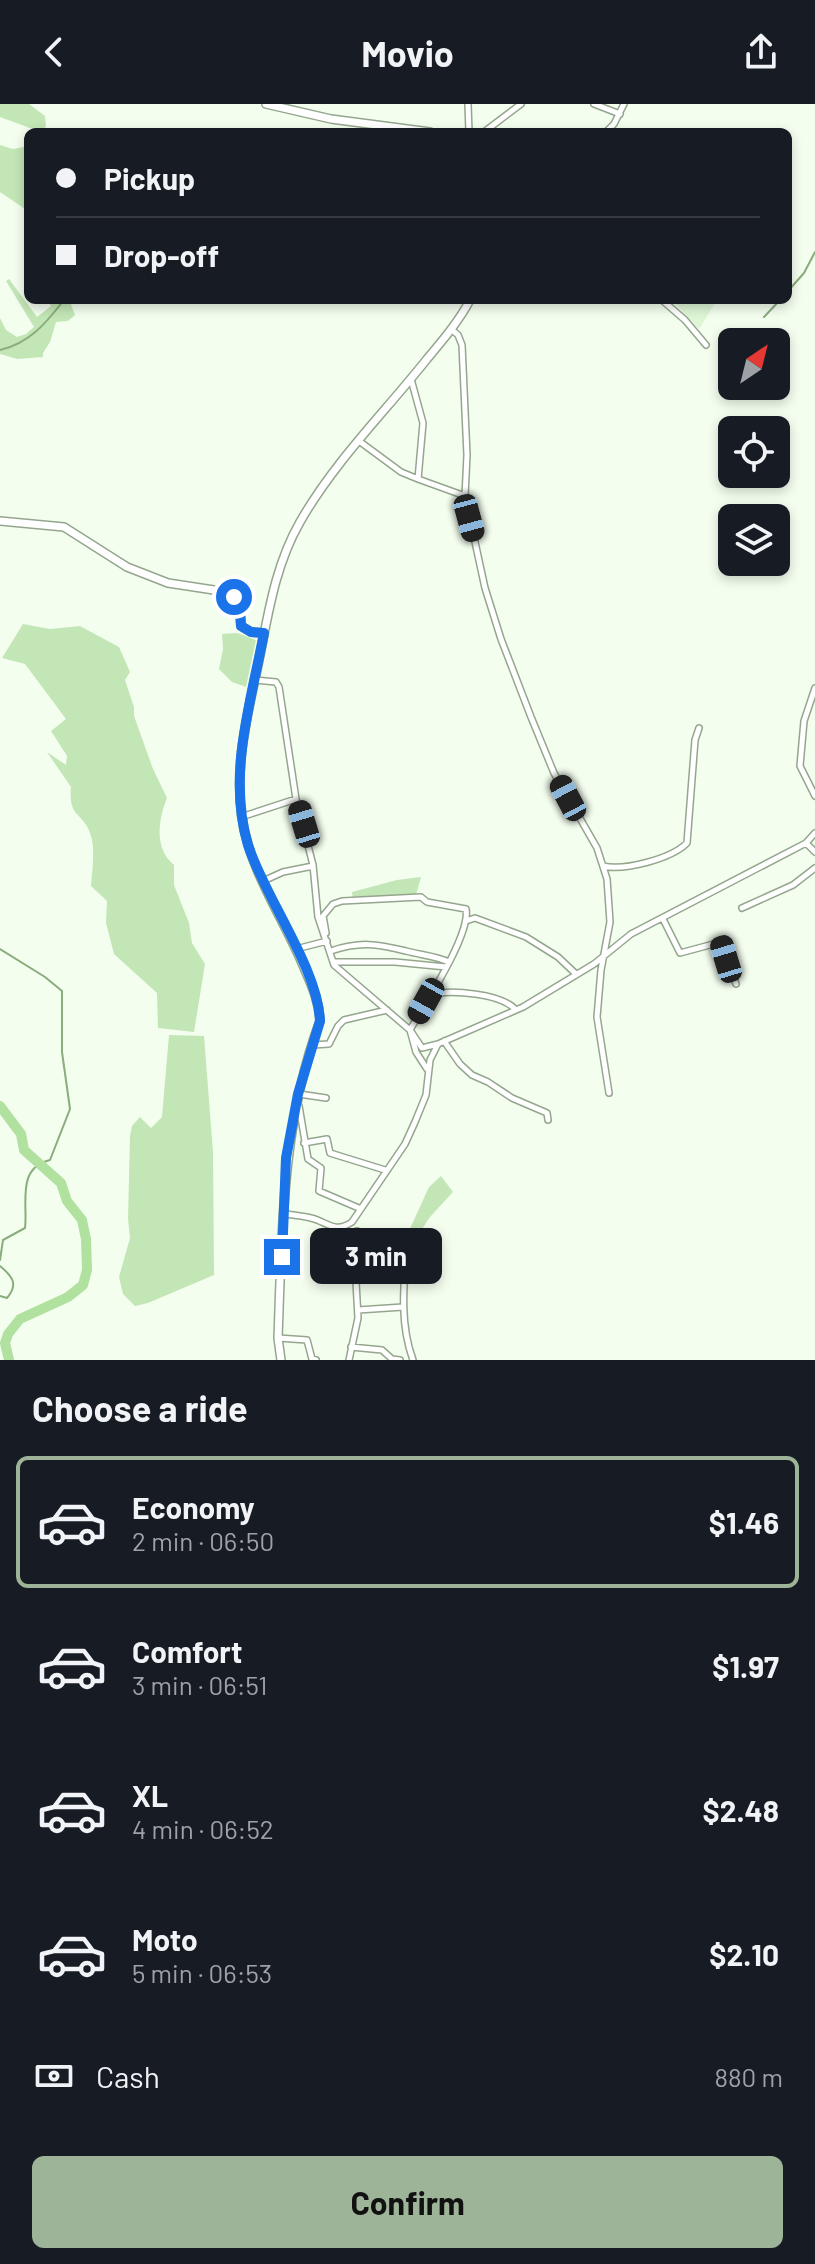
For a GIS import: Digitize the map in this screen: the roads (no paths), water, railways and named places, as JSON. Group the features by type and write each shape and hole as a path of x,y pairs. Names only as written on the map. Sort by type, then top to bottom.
{"main road":[{"path":"266,104 331,119 400,128"},
{"path":"281,1360 278,1338 286,1158 298,1094 320,1021 319,1008 296,949 248,845 241,817 240,766 248,706 273,588 292,537 319,494 451,329 467,304"},
{"path":"0,521 64,527 114,560 137,571 168,583 227,592 239,605 241,626 251,632 264,633"}],"street":[{"path":"468,104 469,128"},
{"path":"489,128 521,104"},
{"path":"594,104 620,114"},
{"path":"609,128 624,104"},
{"path":"667,304 706,345"},
{"path":"451,329 462,345 467,455 465,496 485,588 515,677 554,773 590,833 603,866 610,900 610,922 597,1017 609,1093"},
{"path":"411,379 423,423 418,479"},
{"path":"359,441 390,465 465,496"},
{"path":"255,680 276,682 279,687 296,799 313,866 318,917 334,962 340,971 410,1030 422,1048 516,1010 603,958 621,940 806,843 815,833"},
{"path":"815,688 804,721 800,766 815,796"},
{"path":"603,866 613,868 658,859 679,851 687,843 695,740 699,728"},
{"path":"241,817 296,799"},
{"path":"806,843 815,852"},
{"path":"263,881 283,872 313,866"},
{"path":"742,908 793,885 815,868"},
{"path":"326,940 323,916 333,904 342,901 421,897 436,904 466,909 466,922 448,964 410,1030 416,1052 427,1070"},
{"path":"466,922 475,918 526,937 558,957 576,974"},
{"path":"663,919 680,953 721,942 736,984"},
{"path":"296,949 326,940"},
{"path":"331,951 345,946 378,943 448,964"},
{"path":"334,962 448,964"},
{"path":"430,995 485,996 509,1002 516,1010"},
{"path":"311,1045 329,1044 344,1020 388,1010"},
{"path":"285,1214 309,1217 331,1229 345,1227 352,1222 405,1144 426,1095 427,1070 441,1042"},
{"path":"441,1042 466,1071 512,1098 547,1113 548,1120"},
{"path":"326,1098 298,1094 308,1159 321,1168 319,1191 361,1209"},
{"path":"304,1143 327,1139 330,1153 386,1170"},
{"path":"349,1360 358,1310 354,1246 357,1231 380,1240 407,1243 403,1307 413,1360"},
{"path":"358,1310 403,1307"},
{"path":"278,1338 307,1340 312,1359 316,1360"},
{"path":"351,1347 382,1350 392,1359 400,1360"}],"waterway":[{"path":"792,286 804,273 815,252"},
{"path":"0,350 29,337 61,304"},
{"path":"764,317 776,304"},
{"path":"0,949 62,991 62,1052 70,1109 50,1160 39,1164 28,1179 25,1228 3,1240 0,1260"},
{"path":"0,1106 21,1134 24,1150 61,1183 67,1201 82,1220 86,1239 87,1270 83,1285 68,1297 20,1319 5,1343 9,1360"},
{"path":"0,1266 11,1277 13,1284 7,1298 0,1296"}]}
